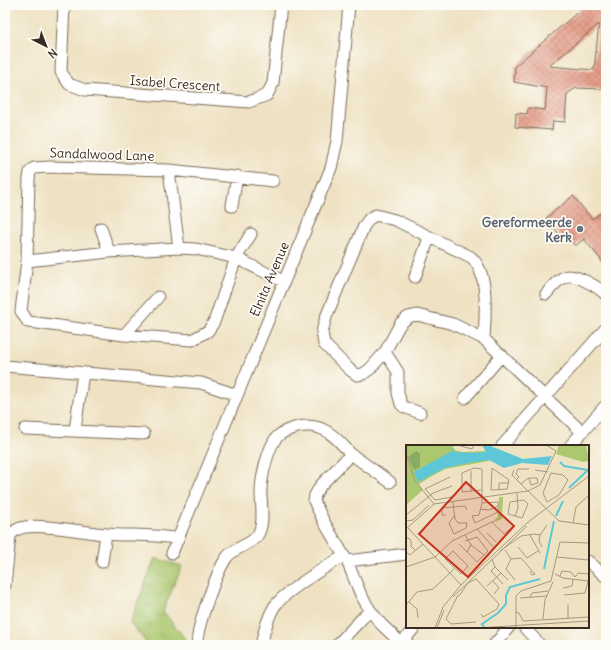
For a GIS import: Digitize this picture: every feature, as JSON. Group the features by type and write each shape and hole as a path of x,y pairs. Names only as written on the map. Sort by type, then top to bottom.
{"street":[{"name":"Isabel Crescent","path":"64,5 61,72 70,84 85,90 249,102 262,98 271,90 274,83 281,5"},
{"name":"Elnita Avenue","path":"172,553 334,156 337,141 349,5"},
{"name":"Sandalwood Lane","path":"251,234 236,258 214,322 202,335 192,340 124,335 28,322 21,311 27,261 28,186 30,172 34,168 49,167 169,170 273,181"},
{"name":"Sandalwood Lane","path":"169,170 179,248"},
{"path":"232,206 237,176"},
{"path":"484,339 486,309 481,271 471,257 389,218 376,215 368,219 326,317 322,332 324,344 349,370 357,374 363,374 370,369 385,352 400,324 408,316 417,315 453,324 484,339 582,432"},
{"path":"101,228 109,252"},
{"path":"415,277 429,238"},
{"path":"27,261 109,252 179,248 211,251 236,258 283,281"},
{"path":"546,294 563,277 571,276 593,284 606,295"},
{"path":"124,335 158,297"},
{"path":"503,445 606,328"},
{"path":"385,352 398,372 398,393 401,404 404,407 420,413"},
{"path":"464,398 502,355"},
{"path":"5,366 201,383 237,395"},
{"path":"75,430 84,373"},
{"path":"571,445 606,405"},
{"path":"198,645 198,632 208,599 224,563 233,552 253,540 260,528 263,471 276,438 289,429 303,426 319,427 329,431 351,454 390,482"},
{"path":"25,428 144,434"},
{"path":"351,454 321,486 315,495 314,501 324,522 346,558 361,595 381,624 401,644 414,628"},
{"path":"5,585 10,536 16,530 33,526 106,534 157,535 178,539"},
{"path":"102,562 106,534"},
{"path":"261,645 264,630 275,606 319,570 346,558 406,554"},
{"path":"589,562 606,577"},
{"path":"337,645 370,610"},
{"path":"494,645 508,628"},
{"path":"525,628 540,645"}],"green space":[{"path":"155,558 182,566 163,611 190,645 148,645 130,622"}],"building":[{"path":"586,5 606,5 606,79 603,79 603,89 576,88 567,94 565,122 553,121 552,130 515,127 516,113 527,114 528,108 545,110 547,88 514,82 515,66","holes":["599,24 594,70 549,66"]},
{"name":"Gereformeerde Kerk","path":"573,196 592,219 600,213 606,221 606,266 584,239 575,246 567,236 563,239 546,218"}],"place":[{"name":"Gereformeerde Kerk","path":"580,229"}]}
